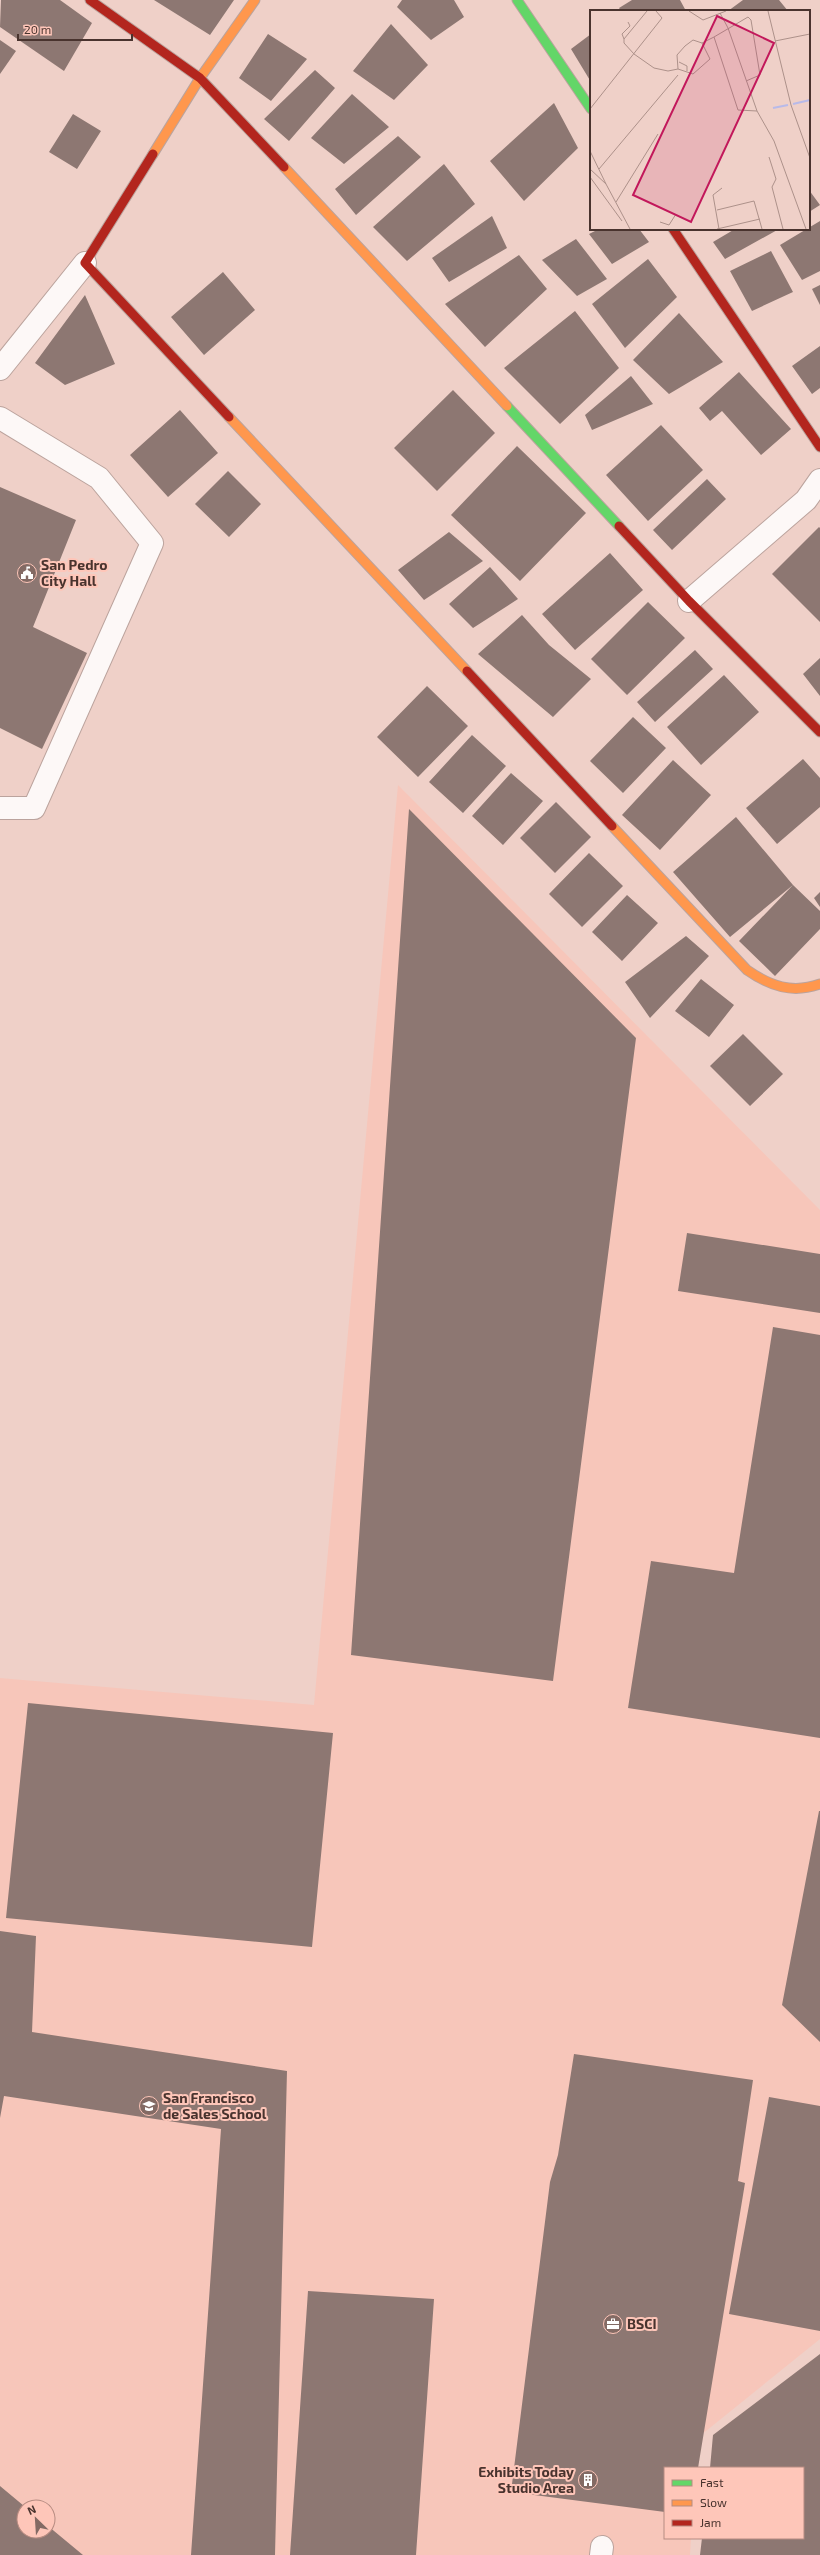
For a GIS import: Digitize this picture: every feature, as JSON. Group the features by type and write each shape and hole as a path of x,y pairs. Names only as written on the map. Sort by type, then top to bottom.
{"street":[{"path":"90,0 200,78 689,601 820,732"},
{"path":"0,369 85,263 200,78 255,0"},
{"path":"517,0 590,108"},
{"path":"674,230 816,438 820,447"},
{"path":"85,263 747,970 764,983 780,988 797,990 820,984"},
{"path":"0,418 99,478 152,543 34,808 0,808"},
{"path":"689,601 806,500 820,480"}],"shaded area":[{"path":"398,785 820,1210 820,2339 701,2435 698,2467 664,2467 664,2539 691,2539 690,2555 0,2555 0,1678 314,1705"}],"building":[{"path":"1,0 60,0 92,23 64,71 0,27"},
{"path":"154,0 234,0 210,35"},
{"path":"402,0 454,0 464,17 431,40 397,7"},
{"path":"632,0 680,0 685,10 620,10 619,8"},
{"path":"743,0 779,0 787,10 729,10"},
{"path":"391,24 428,65 394,100 353,71"},
{"path":"268,34 307,59 271,101 239,78"},
{"path":"590,35 590,80 571,49"},
{"path":"0,40 16,51 0,74"},
{"path":"315,70 335,88 289,141 264,119"},
{"path":"352,94 389,127 344,164 311,138"},
{"path":"554,103 578,148 524,201 490,161"},
{"path":"73,114 101,131 77,169 49,152"},
{"path":"398,136 421,157 356,215 335,189"},
{"path":"444,164 475,204 407,261 373,227"},
{"path":"810,191 820,205 810,211"},
{"path":"492,216 507,248 449,282 432,258"},
{"path":"820,221 820,271 802,280 780,245 805,230 810,230 810,227"},
{"path":"597,230 640,230 649,242 612,264 589,234"},
{"path":"733,230 777,230 725,259 713,242"},
{"path":"576,239 607,279 577,296 542,260"},
{"path":"771,251 793,292 752,311 730,271"},
{"path":"519,255 547,289 485,347 445,304"},
{"path":"648,259 677,297 625,348 592,304"},
{"path":"223,272 255,310 204,355 171,317"},
{"path":"820,285 820,305 812,289"},
{"path":"85,295 115,364 65,385 35,363"},
{"path":"575,311 619,368 560,424 504,368"},
{"path":"679,313 723,362 669,394 633,360"},
{"path":"820,346 820,388 812,394 792,366"},
{"path":"739,372 791,429 761,455 722,411 710,421 699,408"},
{"path":"631,376 653,404 592,430 585,415"},
{"path":"453,390 495,433 437,491 394,448"},
{"path":"180,410 218,453 168,497 130,455"},
{"path":"661,425 703,470 648,521 606,475"},
{"path":"517,446 586,513 520,581 451,515"},
{"path":"228,471 261,504 229,537 195,504"},
{"path":"707,479 726,499 672,550 653,530"},
{"name":"San Pedro City Hall","path":"0,487 76,520 33,627 87,653 42,749 0,728"},
{"path":"819,527 820,528 820,622 772,574"},
{"path":"449,532 483,561 424,600 398,570"},
{"path":"610,553 643,590 575,650 542,614"},
{"path":"490,567 518,599 473,628 449,604"},
{"path":"648,602 685,638 627,695 591,659"},
{"path":"522,615 549,645 591,679 553,717 478,654"},
{"path":"695,650 713,669 655,722 637,702"},
{"path":"820,658 820,696 803,674"},
{"path":"724,675 759,712 701,765 667,727"},
{"path":"427,686 468,726 418,777 377,737"},
{"path":"633,717 666,748 623,793 590,761"},
{"path":"472,735 506,766 463,813 429,782"},
{"path":"803,759 820,778 820,807 777,844 746,808"},
{"path":"673,760 711,795 660,850 622,815"},
{"path":"511,773 543,801 503,845 472,816"},
{"path":"556,802 591,837 555,873 520,838"},
{"path":"409,809 636,1038 553,1681 351,1655"},
{"path":"736,817 793,885 730,937 673,872"},
{"path":"589,853 623,886 582,927 549,894"},
{"path":"793,885 820,911 820,929 775,976 739,941"},
{"path":"820,892 820,907 814,898"},
{"path":"627,895 658,923 622,961 592,932"},
{"path":"686,936 709,956 650,1018 625,982"},
{"path":"701,979 734,1005 709,1037 675,1011"},
{"path":"743,1034 783,1074 750,1106 710,1066"},
{"path":"687,1233 820,1254 820,1313 678,1291"},
{"path":"773,1327 820,1335 820,1738 628,1708 651,1561 734,1573"},
{"path":"28,1703 333,1733 312,1947 6,1918"},
{"path":"820,1811 820,2042 782,2005"},
{"path":"0,1931 36,1936 32,2032 287,2071 275,2555 191,2555 221,2129 4,2096 0,2118"},
{"path":"574,2054 753,2080 738,2181 745,2183 698,2467 664,2467 664,2512 511,2492 550,2182 558,2155"},
{"path":"769,2097 820,2106 820,2331 729,2314"},
{"path":"308,2291 434,2299 416,2555 290,2555"},
{"path":"820,2354 820,2555 700,2555 702,2539 804,2539 804,2467 710,2467 713,2435"},
{"path":"0,2486 16,2499 16,2539 56,2539 56,2533 83,2555 0,2555"}],"traffic: fast":[{"path":"517,0 590,108"},
{"path":"507,406 619,526"}],"traffic: slow":[{"path":"153,154 200,78 255,0"},
{"path":"284,167 507,406"},
{"path":"229,417 467,671"},
{"path":"612,826 747,970 764,980 782,987 800,988 820,984"}],"traffic: jam":[{"path":"90,0 200,78 284,167"},
{"path":"153,154 85,263 229,417"},
{"path":"674,230 820,447"},
{"path":"619,526 689,601 820,732"},
{"path":"467,671 612,826"}],"place":[{"name":"San Pedro City Hall","path":"27,573"},
{"name":"San Francisco de Sales School","path":"149,2106"},
{"name":"BSCI","path":"613,2324"},
{"name":"Exhibits Today Studio Area","path":"588,2480"}]}
